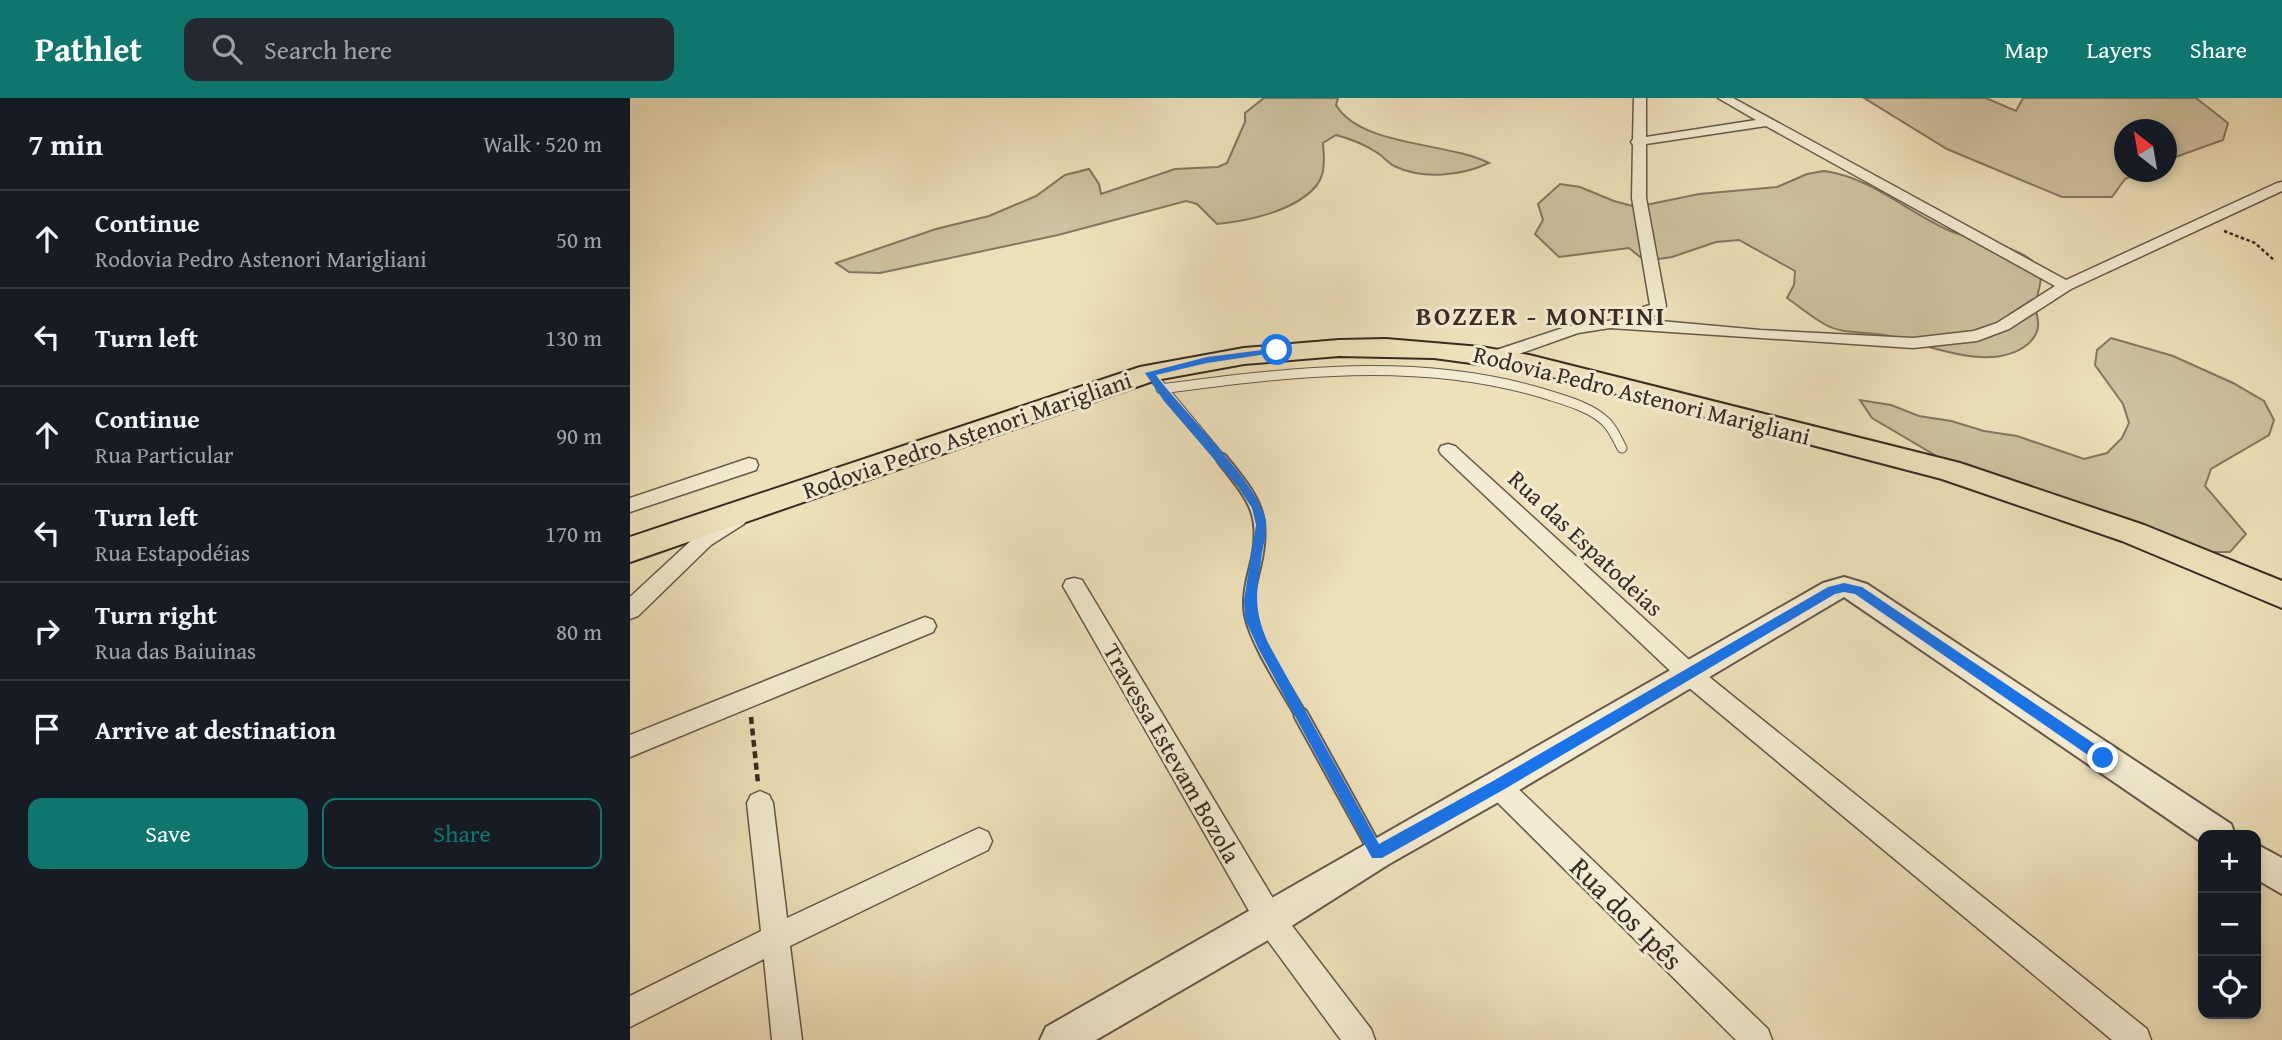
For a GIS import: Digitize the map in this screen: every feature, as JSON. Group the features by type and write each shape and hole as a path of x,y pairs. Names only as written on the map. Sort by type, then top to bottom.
{"main road":[{"name":"Rodovia Pedro Astenori Marigliani","path":"630,550 1156,381 1207,360 1277,350 1400,346 1496,356 1949,470 2133,533 2282,594"}],"street":[{"path":"1496,356 1575,329 1650,312 1658,306 1639,198 1637,142 1640,98"},
{"path":"1724,98 2066,286"},
{"path":"1637,142 1770,122"},
{"path":"1610,323 1913,343 1977,336 2003,326 2066,286 2282,186"},
{"name":"Rua das Espatodeias","path":"1448,450 1690,674 2136,1040"},
{"path":"630,505 748,465"},
{"path":"630,610 662,577 725,524 774,502"},
{"path":"658,541 662,577"},
{"name":"Travessa Estevam Bozola","path":"1074,586 1270,920 1360,1040"},
{"path":"1059,1040 1270,920 1377,853 1498,786 1832,590 1844,587 1858,590 2212,830"},
{"path":"630,747 925,626"},
{"name":"Rua dos Ipês","path":"1498,786 1757,1040"},
{"path":"760,803 787,1040"},
{"path":"630,1012 776,938 979,841"},
{"path":"2261,863 2282,877"}],"lane":[{"path":"1156,381 1236,379 1322,372 1418,371 1454,374 1538,391 1589,410 1610,427 1622,448"},
{"path":"1156,381 1242,485 1257,508 1261,525 1250,600 1251,619 1262,644 1377,853"}],"path":[{"path":"2202,223 2255,243 2276,261"},
{"path":"749,698 760,803"}],"shaded area":[{"path":"1264,98 1338,98 1336,105 1348,119 1365,129 1406,142 1472,156 1489,163 1442,175 1417,173 1394,166 1367,147 1336,135 1323,143 1323,170 1317,185 1297,202 1257,217 1217,224 1197,204 1186,201 1058,235 880,273 849,272 836,263 936,229 989,216 1036,196 1065,175 1089,169 1099,184 1101,194 1175,169 1218,167 1227,163 1245,122 1245,113"},
{"path":"1864,98 1986,98 2016,111 2023,98 2196,98 2228,123 2223,140 2177,156 2177,119 2114,119 2114,182 2123,182 2112,197 2062,197 1947,149"},
{"path":"1824,171 1841,174 1872,187 1948,230 2007,248 2028,258 2036,265 2041,276 2036,305 2038,329 2032,340 2013,353 1977,357 1938,350 1884,335 1832,328 1787,298 1794,285 1795,271 1739,240 1716,242 1672,257 1645,261 1629,248 1559,257 1535,234 1543,220 1538,204 1560,184 1580,187 1636,207 1699,194 1777,187 1807,174"},
{"path":"2111,338 2173,356 2233,383 2264,401 2274,420 2269,435 2211,469 2205,486 2246,534 2230,552 2194,552 1962,471 1872,418 1860,400 1891,405 1919,416 1951,421 1984,431 2017,436 2084,459 2107,453 2122,438 2129,423 2123,404 2095,365 2097,350"}],"district":[{"name":"BOZZER - MONTINI","path":"1541,315"}],"route":[{"path":"1277,350 1207,360 1150,373 1242,485 1257,508 1261,525 1250,600 1251,619 1262,644 1377,853 1498,786 1832,590 1844,587 1858,590 2103,758"}]}
